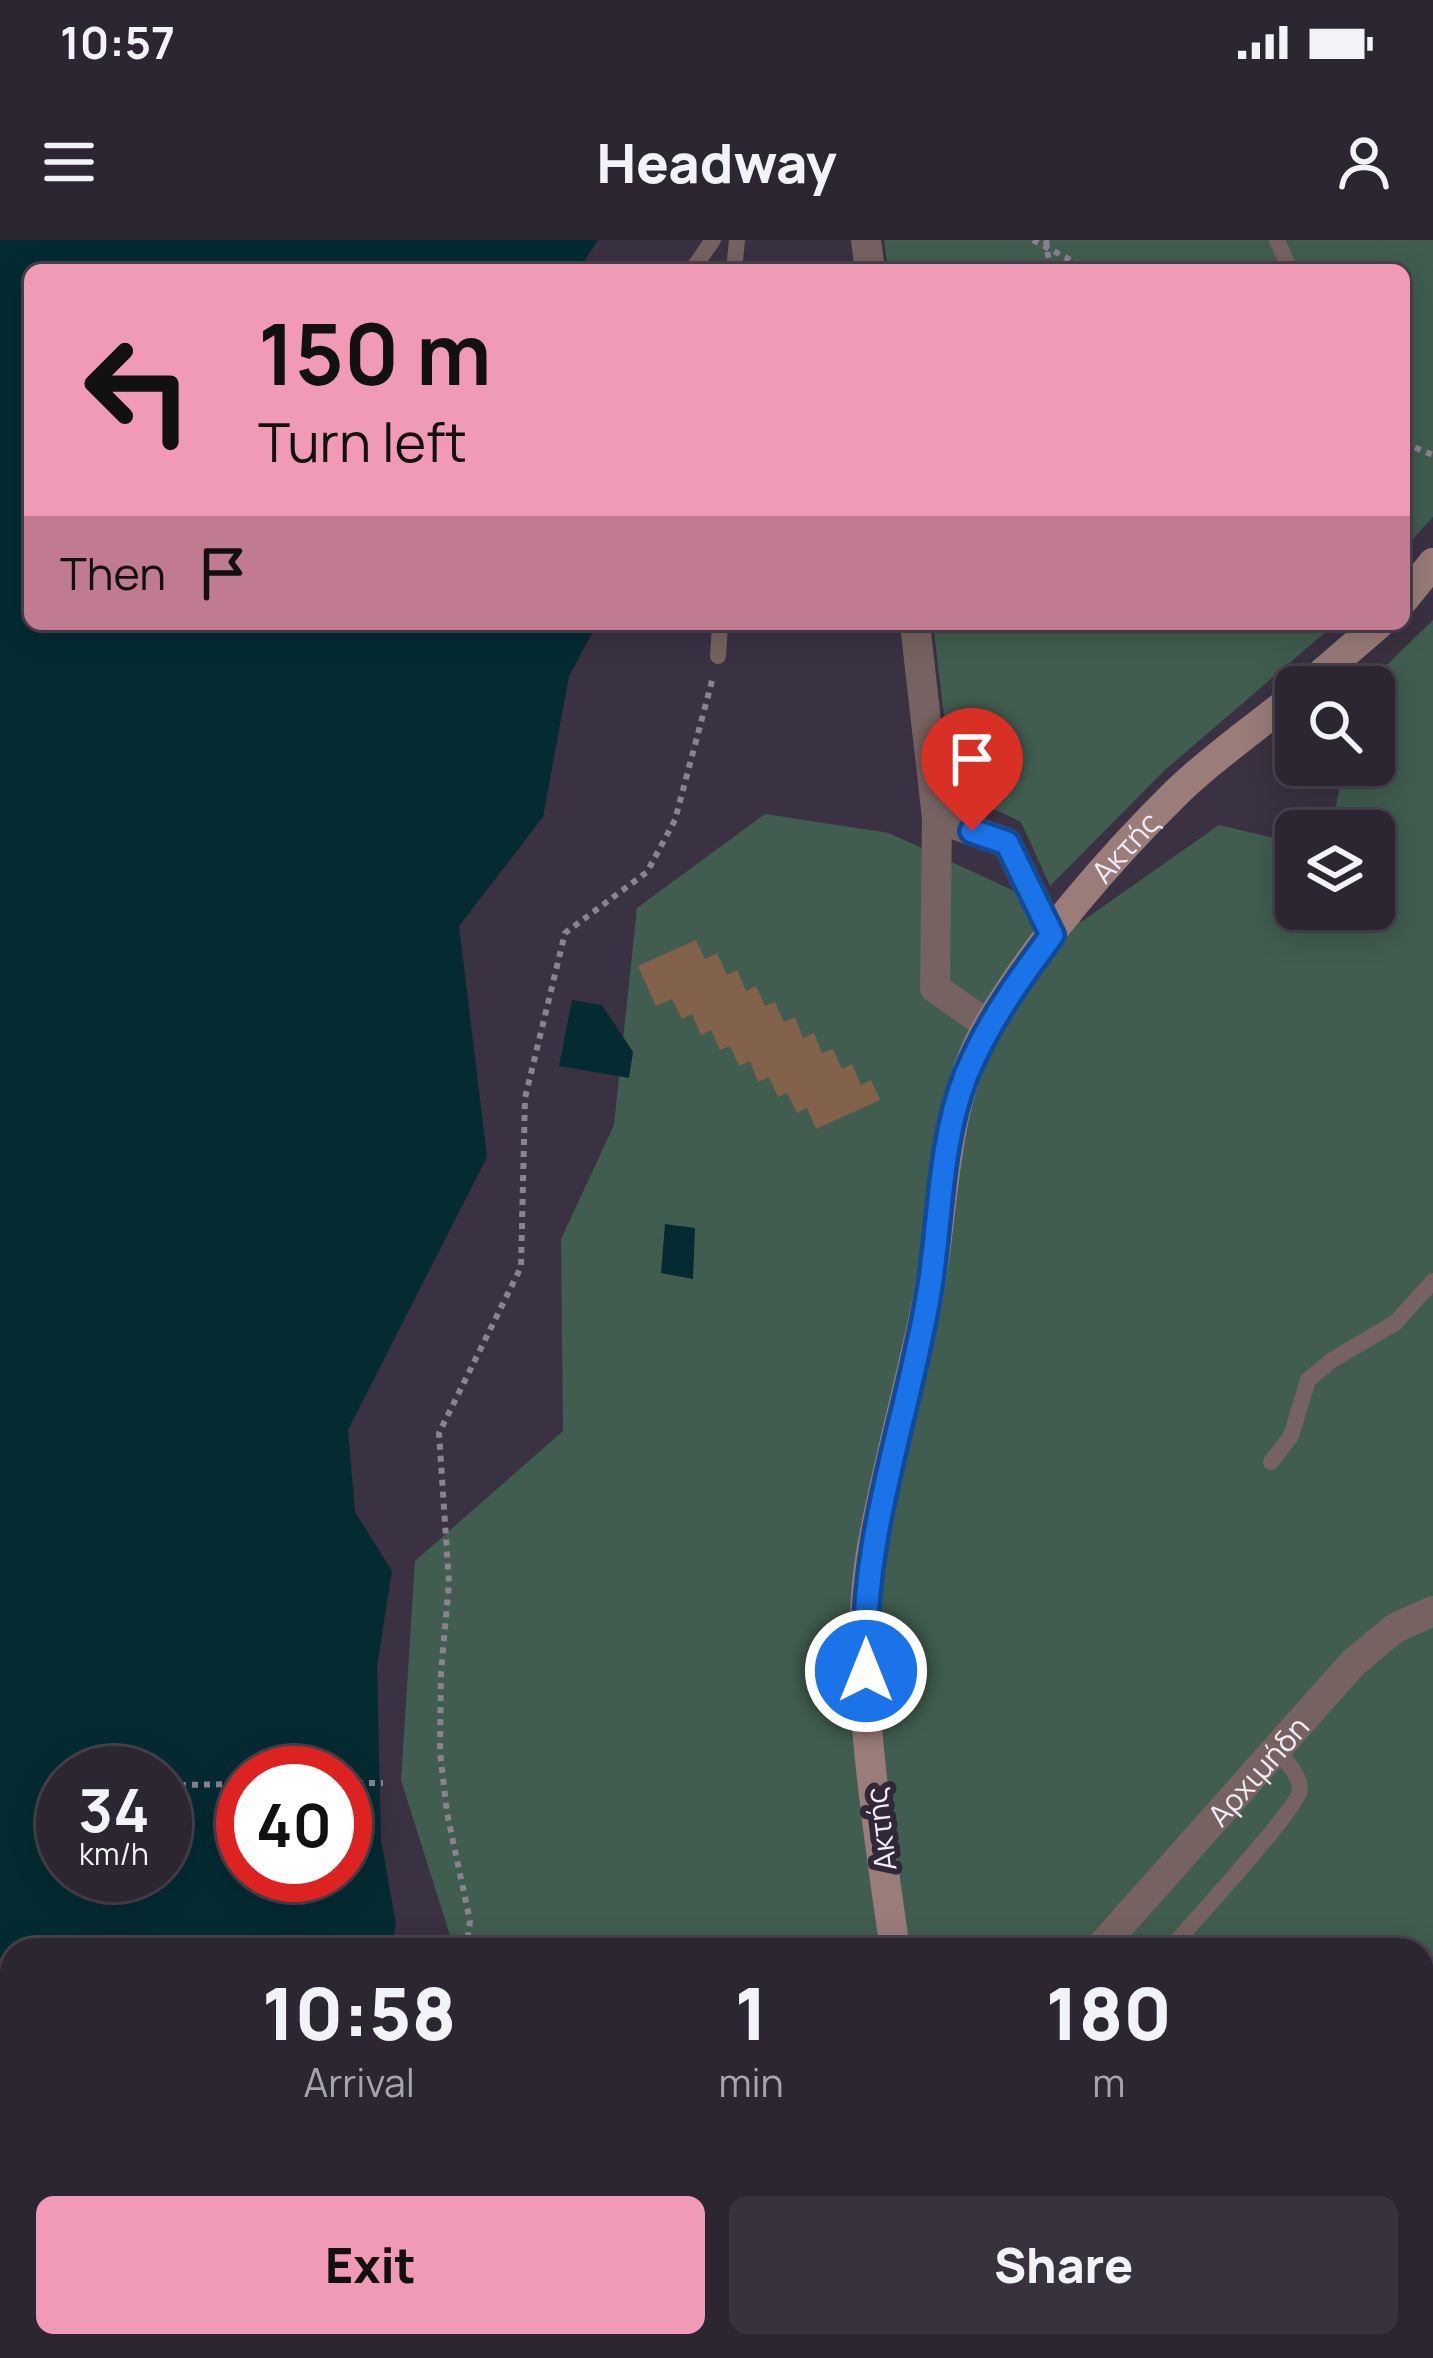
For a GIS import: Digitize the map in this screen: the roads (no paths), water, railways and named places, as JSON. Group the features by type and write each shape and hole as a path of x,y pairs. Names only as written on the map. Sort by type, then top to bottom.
{"street":[{"path":"1410,592 1433,563"},
{"path":"916,630 937,818 935,988 988,1025"},
{"path":"1330,666 1372,630"},
{"name":"Ακτής","path":"894,1938 871,1746 864,1634 871,1556 929,1294 949,1139 964,1080 988,1025 1052,935 1179,790 1275,712"},
{"path":"937,818 1007,843 1052,935"},
{"name":"Αρχιμήδη","path":"1109,1938 1352,1663 1395,1628 1433,1611"}],"lane":[{"path":"718,656 720,630"},
{"path":"1271,1462 1291,1436 1308,1380 1395,1323 1433,1281"},
{"path":"1179,1938 1246,1858 1281,1825 1299,1796 1300,1786 1275,1748"}]}
